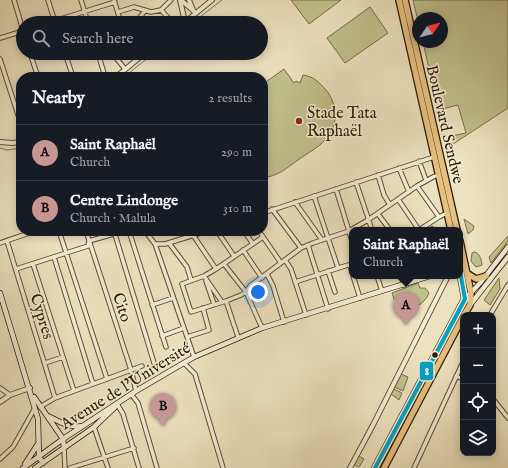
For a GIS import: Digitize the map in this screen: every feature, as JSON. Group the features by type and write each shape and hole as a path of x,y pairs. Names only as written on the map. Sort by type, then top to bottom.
{"highway":[{"name":"Boulevard Sendwe","path":"399,0 449,227"},
{"name":"Boulevard Sendwe","path":"405,0 456,227"},
{"path":"463,265 468,274 471,293 470,305 466,312"},
{"path":"468,274 476,279 486,276"},
{"path":"375,468 465,299 462,279"},
{"path":"384,468 460,324"}],"main road":[{"path":"465,299 486,276 508,247"},
{"path":"470,305 508,257"},
{"name":"Avenue de l’Université","path":"22,468 133,392 184,363 193,355 262,328 328,309 419,279"},
{"path":"0,293 30,390 38,407 39,457 43,463"},
{"path":"35,468 94,427 106,417 117,404"},
{"path":"38,407 46,414 63,439 64,448"},
{"path":"46,414 71,426 84,425"},
{"path":"22,468 38,444"}],"street":[{"path":"14,0 19,16"},
{"path":"48,0 53,16"},
{"path":"81,0 85,16"},
{"path":"118,12 134,7 153,12 161,10 171,0"},
{"path":"180,0 195,11"},
{"path":"180,0 183,16"},
{"path":"189,0 195,11"},
{"path":"204,0 210,1"},
{"path":"72,16 114,1 119,16"},
{"path":"190,16 210,1"},
{"path":"161,10 166,16"},
{"path":"140,16 145,11"},
{"path":"0,38 16,33"},
{"path":"0,59 16,109"},
{"path":"32,60 36,72"},
{"path":"67,60 71,72"},
{"path":"100,60 104,72"},
{"path":"118,60 125,69"},
{"path":"122,72 136,60"},
{"path":"0,142 16,143"},
{"path":"268,210 434,157"},
{"path":"419,161 426,180"},
{"path":"399,168 409,192"},
{"path":"378,175 384,196 390,205"},
{"path":"357,227 426,180 438,175"},
{"path":"356,182 371,227"},
{"path":"417,186 439,216"},
{"path":"281,263 263,237 204,276 183,283 182,285 190,309 192,312 246,292 250,286 262,278 301,248 349,232 336,189"},
{"path":"314,196 338,268"},
{"path":"398,199 417,227"},
{"path":"295,202 322,240"},
{"path":"272,209 301,248"},
{"path":"423,227 439,216 447,213"},
{"path":"378,214 388,227"},
{"path":"0,243 21,236"},
{"path":"61,236 107,379"},
{"name":"Cito","path":"88,236 131,370 133,392 138,403 157,468"},
{"path":"16,269 88,246 90,241 104,236"},
{"path":"116,236 154,362"},
{"path":"131,236 166,347"},
{"path":"149,236 155,244 193,355"},
{"path":"155,244 169,243 193,236 216,269"},
{"path":"220,236 234,256"},
{"path":"247,236 253,244"},
{"name":"Cypres","path":"7,241 55,398"},
{"path":"169,243 186,268 191,280"},
{"path":"308,245 328,309"},
{"path":"243,250 262,278"},
{"path":"54,257 93,384"},
{"path":"285,260 291,269 306,315"},
{"path":"33,264 74,390"},
{"path":"224,264 246,292 262,328"},
{"path":"295,282 349,265"},
{"path":"328,271 335,292"},
{"path":"267,274 284,322"},
{"path":"204,276 224,301 238,338"},
{"path":"204,276 214,304"},
{"path":"354,279 360,298"},
{"path":"378,279 382,292"},
{"path":"402,279 404,285"},
{"path":"350,468 446,279"},
{"path":"492,312 508,285"},
{"path":"503,292 508,295"},
{"path":"152,305 173,298"},
{"path":"187,337 209,330 203,308"},
{"path":"162,336 184,328"},
{"path":"45,363 63,357"},
{"path":"184,363 195,374 223,468"},
{"path":"0,459 13,447 38,407 74,390 142,366"},
{"path":"414,468 460,368"},
{"path":"456,376 460,378"},
{"path":"0,388 10,395"},
{"path":"0,402 10,395 30,390"},
{"path":"496,403 508,418"},
{"path":"117,404 134,448 139,468"},
{"path":"94,427 108,468"},
{"path":"64,448 65,468"},
{"path":"70,468 134,448"}],"green space":[{"path":"291,0 341,0 309,24"},
{"path":"413,0 508,0 508,108 450,146 447,137 466,133 458,105 438,110 424,48 448,48 448,12 416,12"},
{"path":"370,7 388,33 345,63 327,38"},
{"name":"Stade Tata Raphaël","path":"284,69 294,83 296,81 300,83 303,75 313,78 326,90 333,102 335,108 335,122 330,134 319,146 282,172 268,177 268,80"},
{"path":"464,219 474,226 473,230 468,234"},
{"path":"508,236 508,241 491,263 489,257"},
{"path":"474,252 479,255 482,265 476,267 471,261 472,253"},
{"path":"499,278 500,289 490,305 484,300"},
{"path":"418,283 420,288 425,288 429,293 427,297 417,306 399,314 392,293"},
{"path":"401,374 408,377 403,391 395,387"},
{"path":"394,389 402,393 399,400 391,394"},
{"path":"359,456 364,459 358,467 354,464"}],"waterway":[{"path":"201,16 222,0"},
{"path":"130,72 145,60"},
{"path":"0,148 7,150 16,149"}],"transit line":[{"name":"8","path":"375,468 465,299 461,279"}],"place":[{"name":"Stade Tata Raphaël","path":"299,121"},
{"name":"Saint Raphaël","path":"406,325"},
{"name":"Centre Lindonge","path":"163,426"}]}
